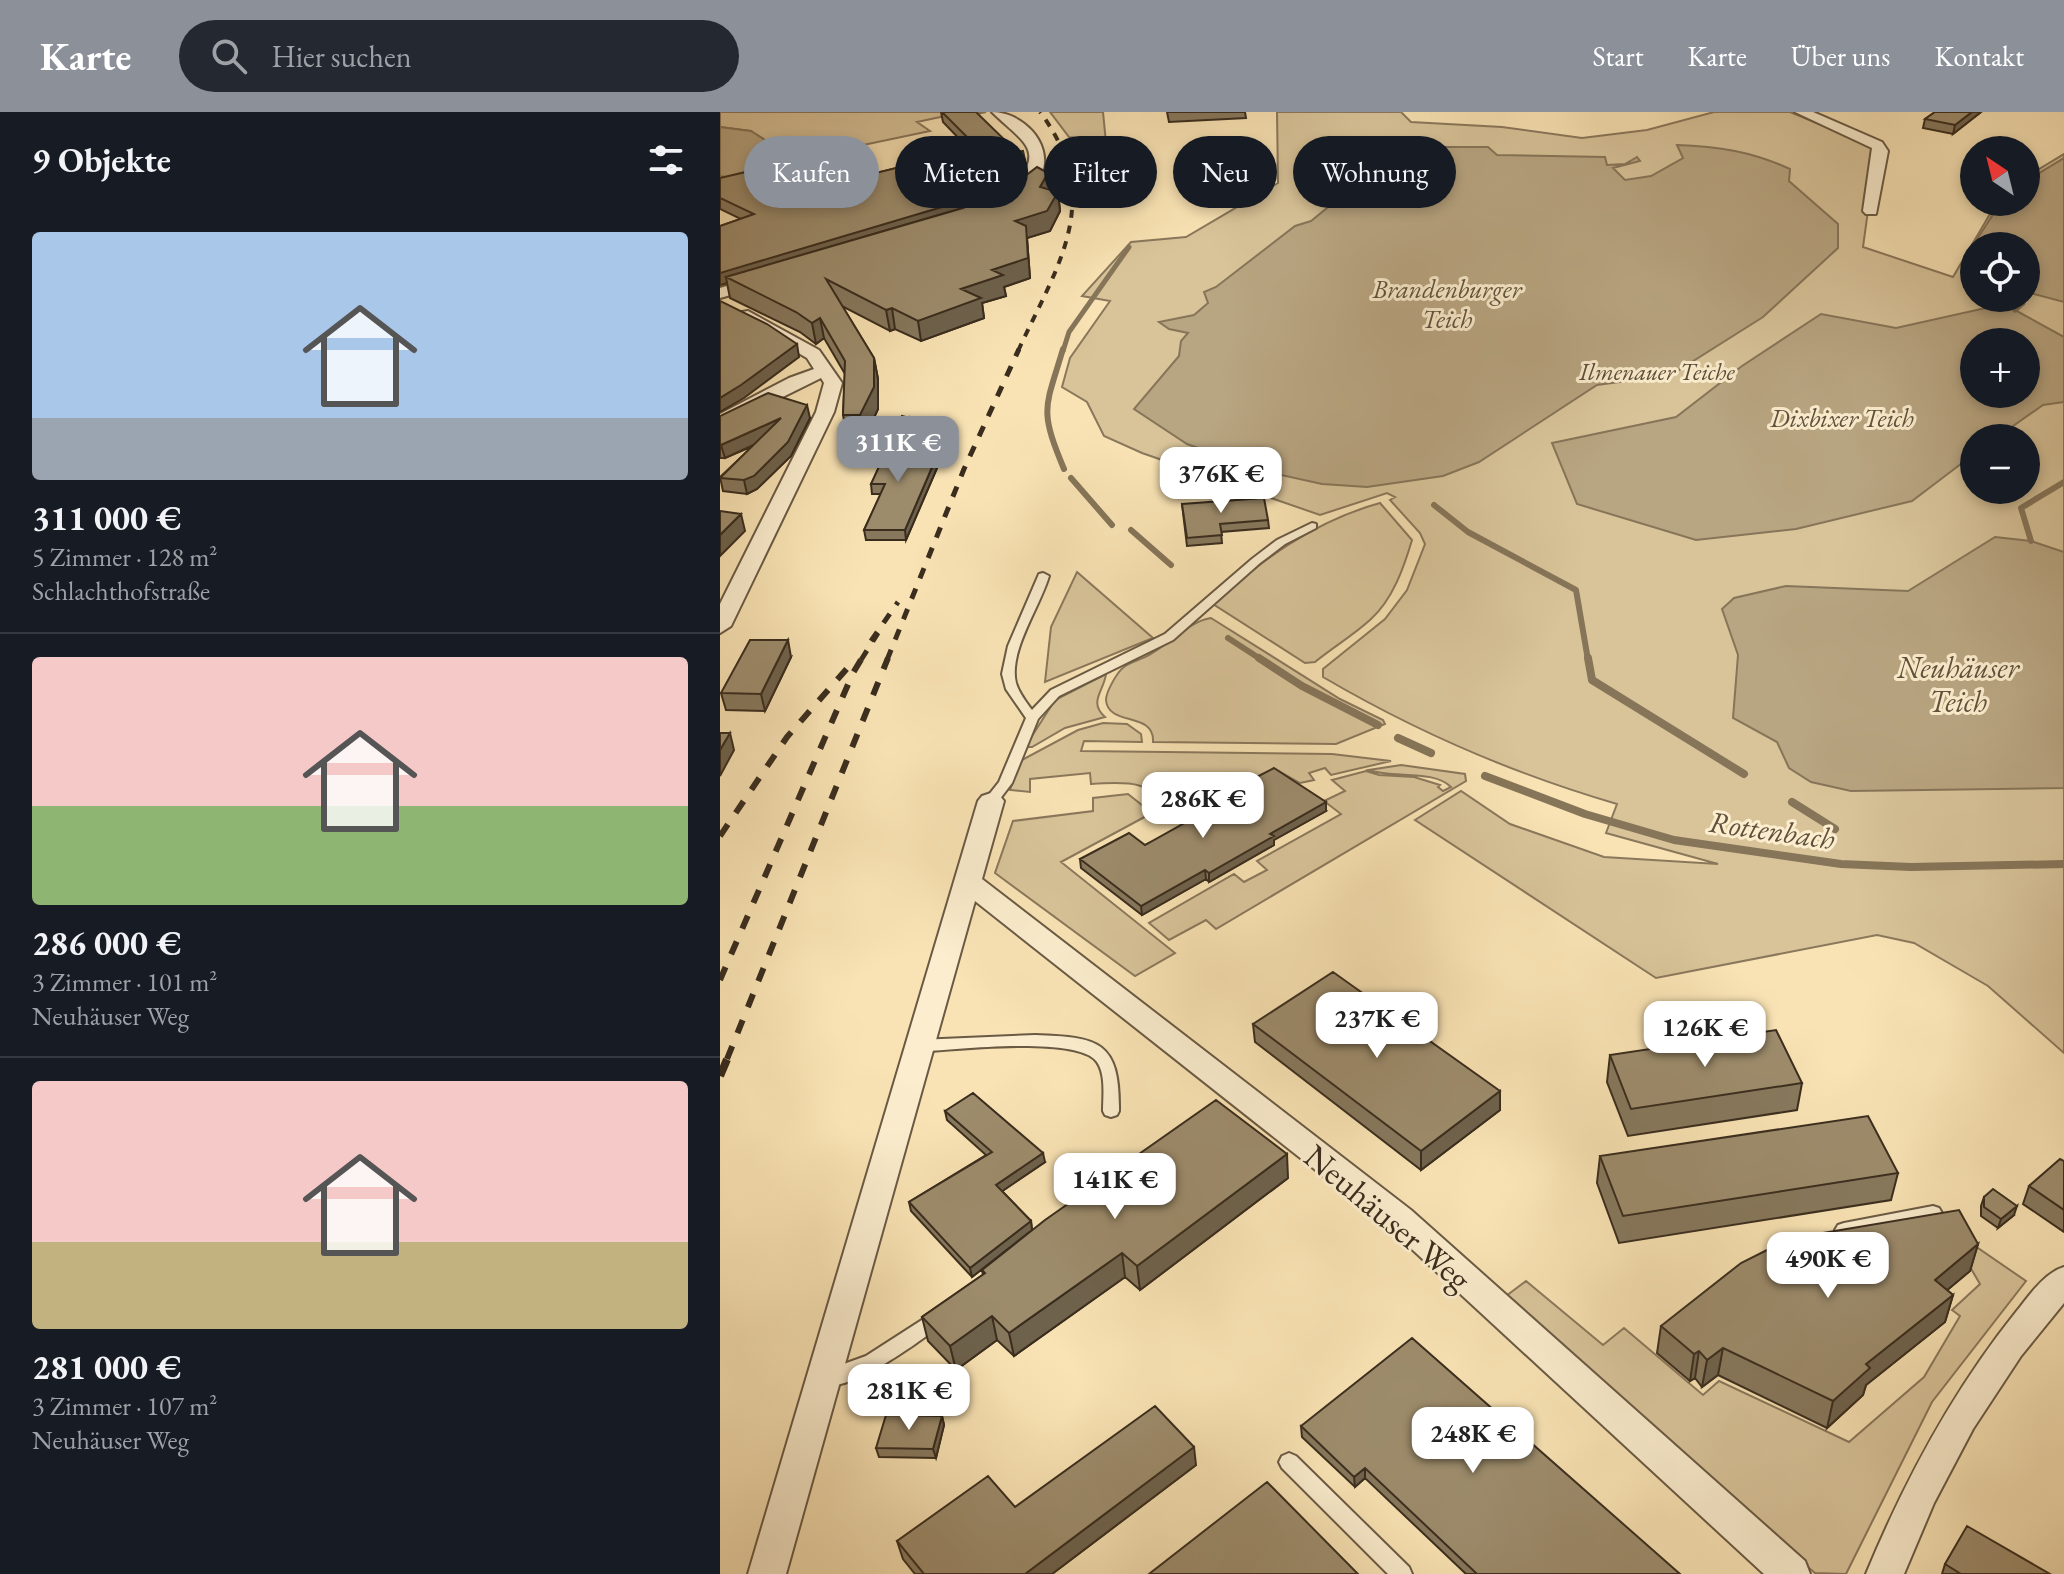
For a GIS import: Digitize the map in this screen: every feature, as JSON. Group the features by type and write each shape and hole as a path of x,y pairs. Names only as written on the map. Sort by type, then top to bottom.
{"street":[{"path":"999,112 1019,122 1029,135 1037,172 1028,186"},
{"path":"1802,112 1877,145 1881,151 1871,211"},
{"path":"720,293 781,274"},
{"path":"720,302 793,339 813,354 833,383 825,412 720,626"},
{"path":"720,422 795,382 824,371"},
{"path":"767,1574 991,801"},
{"name":"Neuhäuser Weg","path":"968,882 1400,1219 1791,1574"},
{"path":"1885,1574 1914,1502 1981,1385 2064,1280"}],"lane":[{"path":"991,801 1005,783 1032,718 1055,693 1169,637 1256,561 1312,526"},
{"path":"1032,718 1010,684 1010,659 1043,576"},
{"path":"918,1046 1063,1042 1094,1049 1111,1072 1111,1111"},
{"path":"1844,1230 1933,1213"},
{"path":"821,1380 862,1369 892,1352 950,1308"},
{"path":"1289,1462 1402,1574"}],"green space":[{"path":"720,112 986,112 973,115 959,113 917,122 930,131 879,142 879,136 749,136 751,131 720,127"},
{"path":"1050,112 1103,112 1105,136 1068,136"},
{"name":"Ilmenauer Teiche","path":"1277,112 1401,112 1411,122 1502,127 1582,138 1647,130 1714,112 1790,112 1865,143 1876,152 1863,247 1953,277 1960,265 1960,312 2040,312 2040,232 1979,232 1989,216 2040,216 2040,169 2064,154 2064,1053 1988,986 1914,943 1877,935 1656,978 1415,820 1461,791 1510,824 1604,857 1718,864 1606,833 1617,804 1466,750 1323,677 1323,669 1385,619 1407,590 1425,544 1420,533 1390,500 1395,497 1387,493 1320,515 1142,453 1104,436 1087,402 1062,387 1070,358 1110,301 1082,296 1131,242 1186,237 1235,208 1277,208"},
{"path":"744,148 744,184 720,190 720,176 732,178"},
{"path":"1380,503 1412,540 1401,572 1379,611 1315,662 1305,663 1213,604 1290,543 1333,520"},
{"path":"1077,572 1153,638 1045,682 1051,627"},
{"path":"1211,618 1385,724 1336,744 1153,742 1152,732 1147,726 1114,714 1106,700 1115,678 1124,667 1155,652 1186,629"},
{"path":"1106,674 1097,701 1105,717 1065,728 1032,747 1025,747 1055,700"},
{"path":"1103,723 1127,724 1141,734 1142,742 1084,741 1081,751 1332,754 1391,761 1331,775 1325,768 1309,773 1314,780 1300,783 1275,769 1187,817 1144,787 1123,783 1091,784 1090,773 1030,779 1030,792 1010,790 1020,761 1078,730"},
{"path":"1401,765 1465,774 1466,781 1216,929 1206,920 1169,940 1149,923 1234,874 1244,882 1267,870 1257,861 1341,814 1324,801 1345,791 1332,780 1366,771 1414,777 1440,785 1438,787 1443,791 1451,787 1434,778 1369,770"},
{"path":"1128,794 1152,813 1061,862 1175,953 1135,976 995,873 1013,821 1093,811 1093,798"},
{"path":"1946,1226 2026,1281 1932,1402 1846,1574 1815,1573 1494,1305 1526,1281 1603,1345 1624,1328 1703,1395 1719,1381 1849,1442 1924,1377 1960,1316 1952,1310 1980,1284"}],"water":[{"path":"720,127 751,131 759,136 744,136 744,176 720,176"},
{"name":"Brandenburger Teich","path":"1677,145 1735,151 1790,169 1789,181 1838,224 1838,248 1763,317 1671,375 1597,385 1479,462 1443,476 1367,487 1322,484 1259,470 1187,444 1134,409 1179,356 1181,341 1188,333 1169,329 1159,322 1194,315 1208,303 1204,292 1216,287 1295,226 1311,221 1327,208 1456,208 1456,147 1488,147 1497,155 1605,157 1607,165 1625,164 1637,157 1640,161 1613,168 1625,180 1651,176 1683,158"},
{"path":"2064,158 2064,302 2040,296 2040,232 1982,232 1992,216 2040,216 2040,173"},
{"name":"Dixbixer Teich","path":"1968,312 2019,312 2064,337 2064,402 2040,407 2040,328 1960,328 1960,408 2039,408 2016,424 1960,424 1960,465 1912,501 1796,529 1696,540 1577,504 1552,443 1676,417 1742,366 1821,314 1896,328"},
{"name":"Neuhäuser Teich","path":"1995,537 2031,541 2064,552 2064,788 1851,791 1811,782 1789,768 1777,742 1733,718 1738,655 1722,609 1734,598 1786,586 1908,591"}],"building":[{"path":"942,112 976,112 1001,136 966,136"},
{"path":"1935,112 1972,112 1955,125 1925,119"},
{"path":"1037,167 1044,171 1040,187 1044,188 1044,208 1049,208 1015,221 1026,226 1028,258 992,270 1003,275 961,289 981,298 918,321 892,308 886,310 826,279 874,358 874,387 860,415 843,415 845,361 820,318 812,323 726,277 963,208 1028,208 1028,174"},
{"path":"895,168 895,208 939,208 720,273 720,226 754,214 720,198 720,178 744,172 744,208 879,208 879,172"},
{"path":"720,301 767,324 797,344 720,398"},
{"path":"768,393 807,405 788,442 754,476 744,480 720,478 781,418 720,445 720,416"},
{"path":"902,416 909,418 902,458 936,458 905,530 864,530 885,484 871,484"},
{"path":"1264,498 1268,520 1220,524 1222,535 1187,538 1182,504"},
{"path":"720,511 741,514 720,535"},
{"path":"750,640 788,640 761,694 721,693"},
{"path":"720,733 730,733 720,750"},
{"path":"1274,768 1326,802 1209,873 1205,870 1141,906 1080,859 1129,833 1145,845 1199,815 1204,818 1257,789 1247,782"},
{"path":"1333,972 1500,1091 1421,1151 1253,1024"},
{"path":"1776,1030 1802,1083 1631,1109 1610,1055"},
{"path":"973,1093 1043,1153 996,1185 1031,1221 970,1268 909,1202 992,1152 945,1111"},
{"path":"1216,1100 1287,1154 1137,1266 1122,1253 1009,1333 992,1316 950,1346 922,1317 985,1273 982,1270 1045,1220"},
{"path":"1868,1116 1898,1173 1623,1216 1600,1156"},
{"path":"2060,1159 2064,1161 2064,1210 2029,1186"},
{"path":"1993,1189 2017,1206 2001,1219 1984,1207 1984,1197"},
{"path":"1959,1210 1978,1244 1935,1280 1953,1295 1866,1364 1870,1368 1833,1401 1723,1348 1707,1360 1699,1351 1694,1354 1661,1326 1741,1263 1771,1248 1823,1233"},
{"path":"1412,1338 1680,1574 1477,1574 1365,1468 1354,1477 1301,1426"},
{"path":"1155,1406 1194,1447 1025,1574 924,1574 897,1541 988,1476 1015,1507"},
{"path":"886,1415 942,1416 933,1449 876,1448"},
{"path":"1267,1482 1358,1574 1149,1574"},
{"path":"1967,1526 2050,1574 1961,1574 1945,1564"}],"waterway":[{"name":"Rottenbach","path":"1063,351 1069,332 1129,247"},
{"name":"Rottenbach","path":"1063,349 1047,409 1051,433 1064,469"},
{"name":"Rottenbach","path":"1071,478 1112,525"},
{"path":"2031,541 2021,508 2064,482"},
{"path":"1434,505 1468,532 1576,590 1588,660"},
{"name":"Rottenbach","path":"1131,530 1171,565"},
{"name":"Rottenbach","path":"1228,638 1262,660"},
{"name":"Rottenbach","path":"1259,658 1302,686 1378,725"},
{"path":"1588,658 1592,680 1744,774"},
{"name":"Rottenbach","path":"1398,738 1431,753"},
{"name":"Rottenbach","path":"1485,776 1585,814 1674,840 1841,864 1911,867 2064,864"},
{"path":"1792,802 1835,829"}],"railway":[{"path":"1018,351 1060,261 1072,204 1070,175 1060,144 1040,112"},
{"path":"887,660 964,469 1019,349"},
{"path":"871,641 898,602"},
{"path":"861,660 878,633"},
{"path":"720,980 862,658"},
{"path":"727,1059 888,658"},
{"path":"720,836 787,737 850,665"},
{"path":"720,1076 728,1057"}]}
